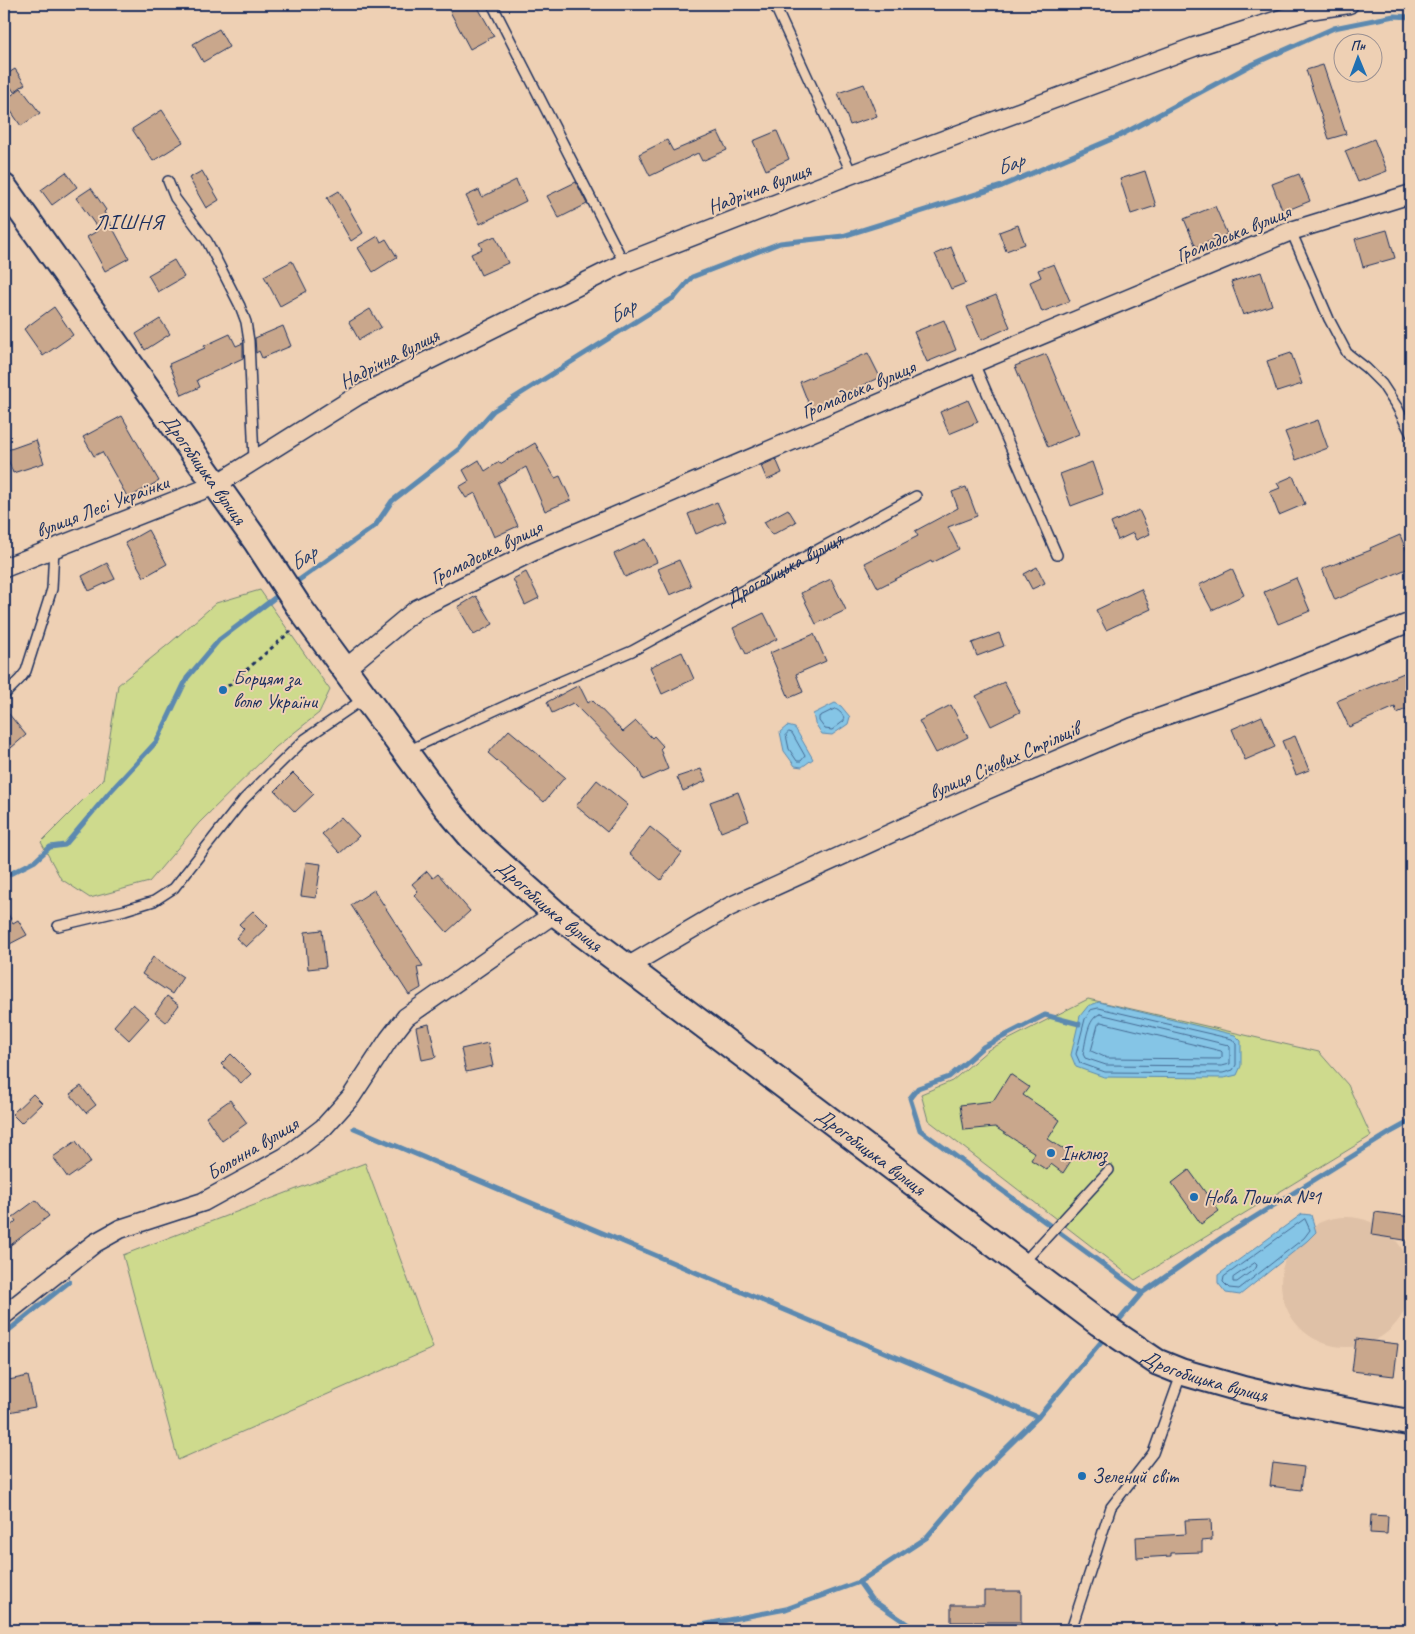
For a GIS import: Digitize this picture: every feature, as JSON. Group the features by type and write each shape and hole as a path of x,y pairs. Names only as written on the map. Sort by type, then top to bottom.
{"main road":[{"name":"Дрогобицька вулиця","path":"4,187 256,541 303,612 404,752 474,840 555,913 1120,1338 1157,1362 1182,1372 1245,1390 1411,1423"}],"street":[{"name":"Надрічна вулиця","path":"215,485 357,396 624,263 852,174 1194,46 1309,10 1349,4"},
{"name":"Громадська вулиця","path":"345,669 417,609 534,551 974,363 1291,231 1411,194"},
{"name":"вулиця Лесі Українки","path":"4,568 215,485"},
{"name":"вулиця Січових Стрільців","path":"627,967 729,907 977,794 1133,727 1255,684 1411,622"},
{"name":"Болонна вулиця","path":"4,1315 95,1243 120,1229 203,1202 285,1157 323,1128 352,1097 388,1039 406,1017 555,913"}],"lane":[{"path":"492,4 624,263"},
{"path":"774,4 852,174"},
{"path":"168,181 175,198 207,241 246,322 249,341 254,460"},
{"path":"1291,231 1346,353 1366,368 1382,384 1411,434"},
{"path":"974,363 1057,555"},
{"name":"Дрогобицька вулиця","path":"404,752 522,698 632,651 916,496"},
{"path":"4,696 26,671 52,589 54,547"},
{"path":"58,926 125,910 154,900 174,888 244,799 305,739 365,698"},
{"path":"1022,1264 1109,1170"},
{"path":"1071,1630 1111,1507 1153,1453 1182,1372"}],"path":[{"path":"228,686 303,612"}],"shaded area":[{"path":"1346,1217 1359,1218 1371,1222 1392,1236 1406,1257 1410,1269 1410,1295 1406,1307 1392,1328 1371,1342 1359,1346 1346,1347 1333,1346 1321,1342 1300,1328 1286,1307 1282,1295 1281,1282 1282,1269 1286,1257 1300,1236 1321,1222 1333,1218"}],"green space":[{"path":"260,590 330,690 319,713 276,747 199,823 149,882 90,898 61,879 41,842 103,780 118,685 216,603"},
{"path":"1088,999 1319,1052 1348,1085 1371,1136 1135,1280 928,1120 921,1094 952,1081 988,1050"},
{"path":"365,1163 433,1348 178,1460 123,1255"}],"water":[{"path":"835,703 841,706 850,717 848,724 832,735 822,734 815,723 813,714"},
{"path":"787,726 795,728 813,759 802,767 795,766 784,751 780,732"},
{"path":"1099,1002 1235,1035 1241,1041 1241,1066 1237,1075 1224,1078 1104,1077 1076,1067 1071,1055 1080,1016 1088,1006"},
{"path":"1302,1214 1311,1215 1316,1232 1240,1295 1226,1293 1218,1283 1218,1275"}],"building":[{"path":"446,4 476,4 494,36 470,49"},
{"path":"219,29 229,47 203,62 193,44"},
{"path":"1323,65 1346,134 1329,139 1306,70"},
{"path":"15,69 25,84 14,92 4,76"},
{"path":"864,84 877,116 850,125 838,93"},
{"path":"21,88 40,113 21,126 4,101"},
{"path":"162,110 183,142 153,161 132,129"},
{"path":"777,131 789,159 766,170 753,141"},
{"path":"718,132 727,150 702,161 698,153 650,176 639,154 667,140 673,151"},
{"path":"1374,139 1387,171 1358,182 1345,151"},
{"path":"202,171 219,200 206,208 189,178"},
{"path":"1145,171 1156,206 1131,214 1120,179"},
{"path":"66,172 77,187 52,205 41,190"},
{"path":"1299,174 1310,201 1283,212 1272,184"},
{"path":"516,180 526,201 480,224 466,196 479,190 482,197"},
{"path":"576,182 587,204 559,218 547,196"},
{"path":"91,188 106,210 104,212 129,258 105,271 87,237 99,230 76,198"},
{"path":"339,191 363,233 351,241 327,198"},
{"path":"1215,206 1227,234 1196,247 1184,219"},
{"path":"1018,225 1025,244 1006,251 999,232"},
{"path":"1387,230 1395,258 1363,267 1355,239"},
{"path":"378,236 381,242 386,239 397,257 373,272 358,248"},
{"path":"495,236 508,263 481,275 471,254 482,249 479,243"},
{"path":"951,247 966,283 951,289 935,254"},
{"path":"174,260 184,277 158,292 148,275"},
{"path":"292,261 307,291 280,306 264,276"},
{"path":"1054,264 1070,301 1042,312 1030,282 1041,277 1038,270"},
{"path":"1261,272 1272,305 1243,315 1231,282"},
{"path":"996,295 1010,327 981,340 967,307"},
{"path":"54,307 73,335 43,356 24,329"},
{"path":"370,309 381,327 359,340 349,322"},
{"path":"160,319 170,334 145,350 136,334"},
{"path":"944,320 956,350 927,362 914,332"},
{"path":"283,326 291,346 262,358 259,351 256,353 255,338"},
{"path":"230,334 236,346 243,343 243,358 197,380 200,387 182,395 169,364 205,348 204,346"},
{"path":"868,353 880,377 811,410 800,382"},
{"path":"1291,353 1302,384 1277,392 1267,361"},
{"path":"1046,354 1079,434 1048,447 1015,366"},
{"path":"968,400 978,422 949,434 940,412"},
{"path":"122,416 159,481 128,498 102,452 94,456 83,437"},
{"path":"1318,420 1328,448 1296,460 1285,432"},
{"path":"36,440 44,463 13,473 5,451"},
{"path":"535,443 555,478 560,476 571,500 545,511 526,467 498,483 518,526 494,537 475,493 466,498 459,487 469,481 463,470 479,460 485,471"},
{"path":"776,459 782,473 767,480 761,466"},
{"path":"1092,462 1103,494 1071,506 1060,474"},
{"path":"1293,476 1305,504 1279,515 1270,492 1280,488 1277,483"},
{"path":"966,487 977,516 948,527 959,549 878,588 865,563 918,536 915,531 958,508 952,492"},
{"path":"717,502 726,521 696,534 688,514"},
{"path":"788,509 796,522 772,535 764,522"},
{"path":"1139,510 1150,534 1136,540 1133,533 1118,540 1111,523"},
{"path":"148,530 167,564 144,577 125,543"},
{"path":"1400,535 1411,561 1411,567 1335,600 1322,569 1371,550 1370,548"},
{"path":"646,539 657,562 625,577 614,554"},
{"path":"679,560 691,586 670,595 658,569"},
{"path":"107,563 115,579 89,591 82,576"},
{"path":"1037,567 1045,583 1032,589 1024,574"},
{"path":"1232,569 1244,595 1212,610 1199,585"},
{"path":"526,572 539,598 525,605 513,579"},
{"path":"1296,578 1310,611 1278,624 1264,592"},
{"path":"831,579 846,610 816,624 801,593"},
{"path":"1141,589 1151,609 1106,630 1096,610"},
{"path":"476,596 493,624 474,635 458,607"},
{"path":"764,613 777,639 746,654 733,628"},
{"path":"999,633 1004,646 977,656 972,643"},
{"path":"814,634 826,661 796,674 803,692 789,698 770,653"},
{"path":"682,652 694,679 662,694 650,667"},
{"path":"1411,670 1411,707 1397,713 1395,707 1349,727 1337,701"},
{"path":"1004,682 1020,712 991,726 976,696"},
{"path":"579,685 588,703 592,700 623,732 636,721 652,738 654,736 663,746 660,749 668,769 643,780 639,770 573,703 552,713 547,702"},
{"path":"951,705 968,737 936,753 919,721"},
{"path":"4,708 26,735 4,754"},
{"path":"1262,716 1275,747 1245,760 1232,729"},
{"path":"509,730 565,777 544,802 488,753"},
{"path":"1295,736 1309,770 1296,775 1282,741"},
{"path":"701,769 706,781 683,791 677,777"},
{"path":"293,773 314,794 295,812 275,791"},
{"path":"597,780 628,805 607,832 576,806"},
{"path":"738,792 749,821 721,832 710,802"},
{"path":"341,817 359,836 340,853 322,834"},
{"path":"650,827 682,853 661,880 629,854"},
{"path":"306,862 321,864 316,898 301,896"},
{"path":"427,871 433,878 438,874 470,911 447,932 414,895 418,891 412,884"},
{"path":"374,890 423,966 417,967 421,988 409,995 351,905"},
{"path":"4,907 13,923 18,920 27,935 4,947"},
{"path":"253,911 268,926 246,947 236,938 244,929 239,924"},
{"path":"322,930 326,967 308,969 305,932"},
{"path":"153,957 183,977 172,994 142,974"},
{"path":"167,996 179,1005 166,1022 155,1013"},
{"path":"133,1004 149,1018 129,1040 114,1026"},
{"path":"429,1024 436,1057 422,1060 416,1027"},
{"path":"488,1043 493,1066 466,1072 461,1049"},
{"path":"231,1054 251,1074 241,1083 221,1064"},
{"path":"1010,1074 1029,1087 1023,1095 1060,1120 1048,1139 1074,1156 1063,1173 1051,1164 1047,1170 1031,1160 1035,1153 995,1127 964,1130 960,1105 993,1101"},
{"path":"81,1086 96,1105 86,1113 70,1094"},
{"path":"33,1094 42,1103 21,1123 12,1114"},
{"path":"230,1100 247,1123 222,1141 206,1117"},
{"path":"76,1141 91,1162 68,1178 53,1157"},
{"path":"1189,1170 1219,1211 1201,1224 1172,1183"},
{"path":"36,1200 49,1216 4,1250 4,1232 16,1221 13,1217"},
{"path":"1375,1212 1411,1217 1411,1241 1372,1235"},
{"path":"1356,1339 1398,1344 1394,1376 1352,1371"},
{"path":"28,1376 35,1407 4,1413 4,1381"},
{"path":"1273,1463 1304,1467 1301,1490 1270,1486"},
{"path":"1371,1515 1388,1516 1387,1534 1370,1533"},
{"path":"1211,1519 1212,1540 1202,1541 1202,1552 1171,1553 1171,1556 1137,1558 1136,1537 1186,1534 1185,1520"},
{"path":"984,1591 1021,1591 1021,1622 951,1622 951,1605 984,1605"}],"waterway":[{"name":"Бар","path":"292,585 375,526 392,501 459,449 493,411 675,297 692,277 780,243 843,236 1002,186 1119,136 1249,66 1334,28 1394,16 1411,17"},
{"name":"Бар","path":"4,877 35,861 50,847 65,845 108,794 157,741 187,678 219,640 281,593"},
{"path":"1079,1024 1045,1015 983,1047 949,1077 918,1088 910,1098 920,1130 1142,1293"},
{"path":"1115,1325 1142,1293 1221,1238 1411,1121"},
{"path":"354,1128 1038,1417"},
{"path":"4,1334 69,1282"},
{"path":"675,1630 786,1609 859,1582 926,1538 986,1468 1038,1417 1106,1336"},
{"path":"859,1582 871,1599 916,1630"}],"place":[{"name":"Борцям за волю України","path":"223,690"},
{"name":"Інклюз","path":"1051,1153"},
{"name":"Нова Пошта №1","path":"1194,1197"},
{"name":"Зелений світ","path":"1082,1476"}],"district":[{"name":"ЛІШНЯ","path":"129,221"}]}
